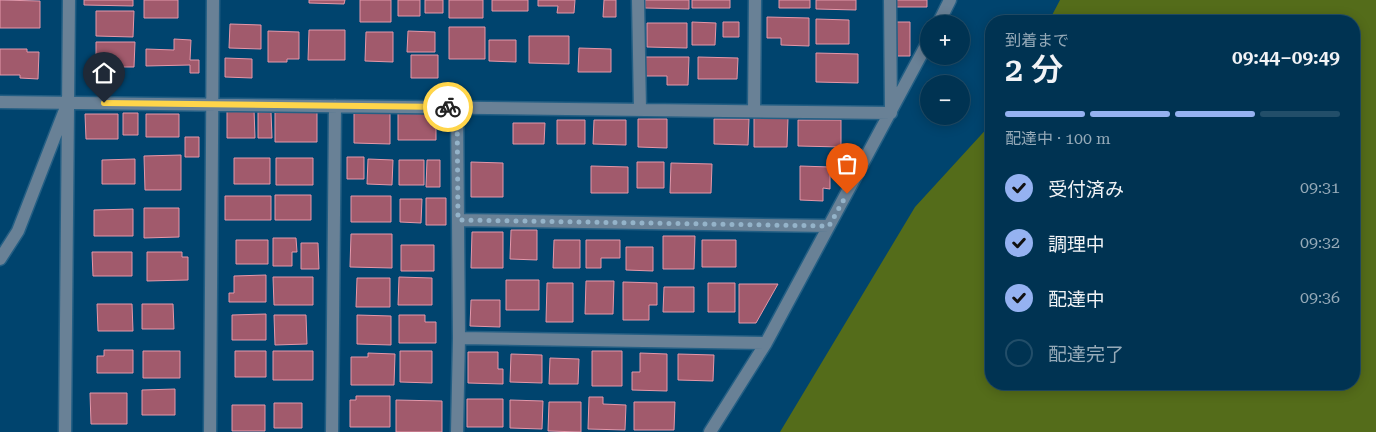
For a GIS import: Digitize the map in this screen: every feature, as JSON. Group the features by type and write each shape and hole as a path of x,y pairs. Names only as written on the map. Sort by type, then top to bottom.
{"street":[{"path":"65,432 69,0"},
{"path":"210,432 213,0"},
{"path":"638,0 640,110"},
{"path":"754,111 755,0"},
{"path":"890,0 891,112"},
{"path":"942,15 950,0"},
{"path":"710,432 766,343 920,57"},
{"path":"0,102 891,112"},
{"path":"0,259 18,231 68,103"},
{"path":"332,432 335,106"},
{"path":"457,107 459,338 457,432"},
{"path":"458,220 829,226"},
{"path":"459,338 766,343"}],"green space":[{"path":"1060,0 1376,0 1376,432 780,432 915,207 985,131 985,390 1360,390 1360,15 1052,15"}],"building":[{"path":"0,0 40,1 40,28 0,28"},
{"path":"84,0 133,0 133,6 84,5"},
{"path":"144,0 178,0 178,18 144,18"},
{"path":"309,0 345,0 344,4 309,3"},
{"path":"360,0 391,0 391,22 360,22"},
{"path":"398,0 420,0 420,16 398,16"},
{"path":"425,0 443,0 443,13 425,13"},
{"path":"449,0 483,0 483,18 449,18"},
{"path":"492,0 528,0 528,11 492,11"},
{"path":"538,0 575,0 574,13 557,13 558,6 538,6"},
{"path":"604,0 616,0 616,17 603,17"},
{"path":"645,0 689,0 689,9 645,8"},
{"path":"692,0 730,0 730,8 692,8"},
{"path":"779,0 810,0 810,8 779,8"},
{"path":"816,0 856,0 856,10 816,9"},
{"path":"896,0 927,0 927,7 896,7"},
{"path":"96,11 134,11 133,37 96,36"},
{"path":"767,17 809,18 809,46 781,45 781,38 767,38"},
{"path":"816,19 849,20 849,44 816,44"},
{"path":"692,22 716,23 715,45 692,45"},
{"path":"723,22 739,22 739,37 723,37"},
{"path":"895,22 910,22 910,56 895,56"},
{"path":"647,23 687,23 687,48 647,47"},
{"path":"230,24 261,25 261,49 229,48"},
{"path":"449,27 485,27 485,59 449,59"},
{"path":"309,30 345,30 345,60 308,60"},
{"path":"268,31 299,32 299,59 287,59 287,62 268,62"},
{"path":"408,31 435,32 435,52 407,52"},
{"path":"366,32 393,32 393,62 365,61"},
{"path":"529,36 569,36 569,64 529,63"},
{"path":"174,39 191,40 190,60 199,60 199,73 190,73 190,65 146,66 146,49 174,50"},
{"path":"489,40 516,40 516,62 489,61"},
{"path":"96,42 135,42 134,67 96,67"},
{"path":"579,48 611,49 611,72 578,72"},
{"path":"0,49 27,49 27,52 39,52 38,79 20,78 20,75 0,75"},
{"path":"816,53 858,54 858,83 816,82"},
{"path":"411,55 438,55 438,78 411,78"},
{"path":"644,57 689,57 688,85 667,85 667,76 644,76"},
{"path":"698,57 738,58 737,79 698,79"},
{"path":"225,58 252,59 252,78 225,77"},
{"path":"317,108 317,142 275,142 275,109"},
{"path":"227,109 254,109 255,138 227,138"},
{"path":"354,110 390,110 390,144 354,143"},
{"path":"258,112 271,112 272,138 258,138"},
{"path":"123,113 138,113 138,135 123,135"},
{"path":"398,113 436,113 436,140 398,140"},
{"path":"85,114 118,114 118,139 86,139"},
{"path":"146,114 179,114 179,137 146,137"},
{"path":"754,118 788,118 787,147 754,147"},
{"path":"638,119 667,119 667,148 638,147"},
{"path":"714,119 749,119 748,145 714,144"},
{"path":"557,120 585,120 585,144 557,144"},
{"path":"594,120 626,120 626,145 593,144"},
{"path":"798,120 841,120 841,147 798,146"},
{"path":"513,123 545,123 544,144 513,144"},
{"path":"185,137 199,137 199,157 185,157"},
{"path":"181,155 181,190 145,190 144,156"},
{"path":"347,157 364,157 364,179 347,179"},
{"path":"234,158 270,158 270,184 234,184"},
{"path":"276,158 313,158 313,185 276,185"},
{"path":"135,159 135,184 102,184 102,160"},
{"path":"368,159 393,160 392,185 367,184"},
{"path":"399,160 424,160 424,185 399,185"},
{"path":"427,160 440,160 440,187 426,187"},
{"path":"471,162 503,163 503,197 471,197"},
{"path":"637,162 664,162 664,188 637,188"},
{"path":"671,163 712,164 711,193 670,193"},
{"path":"591,166 628,167 628,193 591,193"},
{"path":"800,166 830,167 830,189 823,188 823,201 800,200"},
{"path":"275,195 311,195 311,220 275,220"},
{"path":"225,196 271,196 271,220 225,220"},
{"path":"351,196 391,196 391,222 351,222"},
{"path":"426,198 446,198 446,225 426,225"},
{"path":"400,199 422,199 421,223 400,222"},
{"path":"144,208 179,208 179,237 144,238"},
{"path":"133,209 133,236 94,236 94,210"},
{"path":"511,230 537,230 537,260 510,259"},
{"path":"472,232 503,232 503,268 471,268"},
{"path":"351,234 392,234 392,268 350,267"},
{"path":"663,236 695,236 694,269 663,269"},
{"path":"273,238 296,238 297,252 292,252 292,266 273,266"},
{"path":"236,240 268,240 268,264 236,264"},
{"path":"554,240 580,240 580,268 553,268"},
{"path":"586,240 620,240 620,258 601,258 601,268 586,268"},
{"path":"702,240 736,240 736,267 702,267"},
{"path":"301,243 318,243 319,269 301,269"},
{"path":"401,245 434,245 434,271 401,271"},
{"path":"626,247 653,247 653,271 626,270"},
{"path":"92,252 132,252 132,276 93,276"},
{"path":"147,252 182,252 182,257 188,257 188,280 147,281"},
{"path":"266,275 266,302 229,302 229,293 234,293 234,276"},
{"path":"273,277 313,277 313,305 274,305"},
{"path":"399,277 432,278 432,305 398,305"},
{"path":"357,278 390,278 390,307 356,307"},
{"path":"506,280 539,280 539,310 506,310"},
{"path":"586,281 614,281 613,314 585,314"},
{"path":"623,282 657,283 657,305 649,305 649,320 623,320"},
{"path":"547,283 573,283 573,322 546,322"},
{"path":"708,283 735,283 735,312 708,312"},
{"path":"739,284 778,284 756,323 739,323"},
{"path":"664,287 694,287 694,312 663,312"},
{"path":"471,300 500,300 500,327 470,326"},
{"path":"97,304 132,304 133,331 98,331"},
{"path":"142,304 173,304 174,329 142,329"},
{"path":"266,314 266,340 232,340 232,315"},
{"path":"274,315 306,315 307,344 275,345"},
{"path":"357,315 391,316 391,345 357,344"},
{"path":"399,315 425,315 425,322 436,322 436,343 399,343"},
{"path":"104,350 133,350 133,373 97,373 97,356 104,356"},
{"path":"143,351 180,351 180,378 143,378"},
{"path":"235,351 266,351 266,377 235,377"},
{"path":"273,351 313,351 313,380 273,380"},
{"path":"400,351 432,351 432,383 400,382"},
{"path":"592,351 622,351 622,386 592,386"},
{"path":"468,352 498,352 498,369 503,369 503,384 468,383"},
{"path":"368,353 395,354 394,385 351,385 351,357 368,357"},
{"path":"640,353 667,354 667,391 632,390 632,372 640,372"},
{"path":"511,354 542,355 542,383 510,382"},
{"path":"678,354 714,355 713,381 678,380"},
{"path":"550,358 579,359 578,384 549,384"},
{"path":"175,389 175,415 142,415 142,390"},
{"path":"90,393 127,393 127,424 91,424"},
{"path":"356,396 390,396 390,427 350,427 350,400 356,400"},
{"path":"589,397 603,397 603,404 626,405 625,430 588,429"},
{"path":"467,399 503,399 503,427 467,427"},
{"path":"396,400 442,401 442,432 396,432"},
{"path":"510,400 543,401 542,429 510,428"},
{"path":"549,402 581,402 581,432 548,431"},
{"path":"634,402 675,402 674,430 634,430"},
{"path":"274,403 302,403 302,428 274,428"},
{"path":"232,405 265,405 265,431 232,431"}],"way so far":[{"path":"448,107 457,107 458,220 829,226 847,194"}],"route":[{"path":"104,103 448,107"}]}
